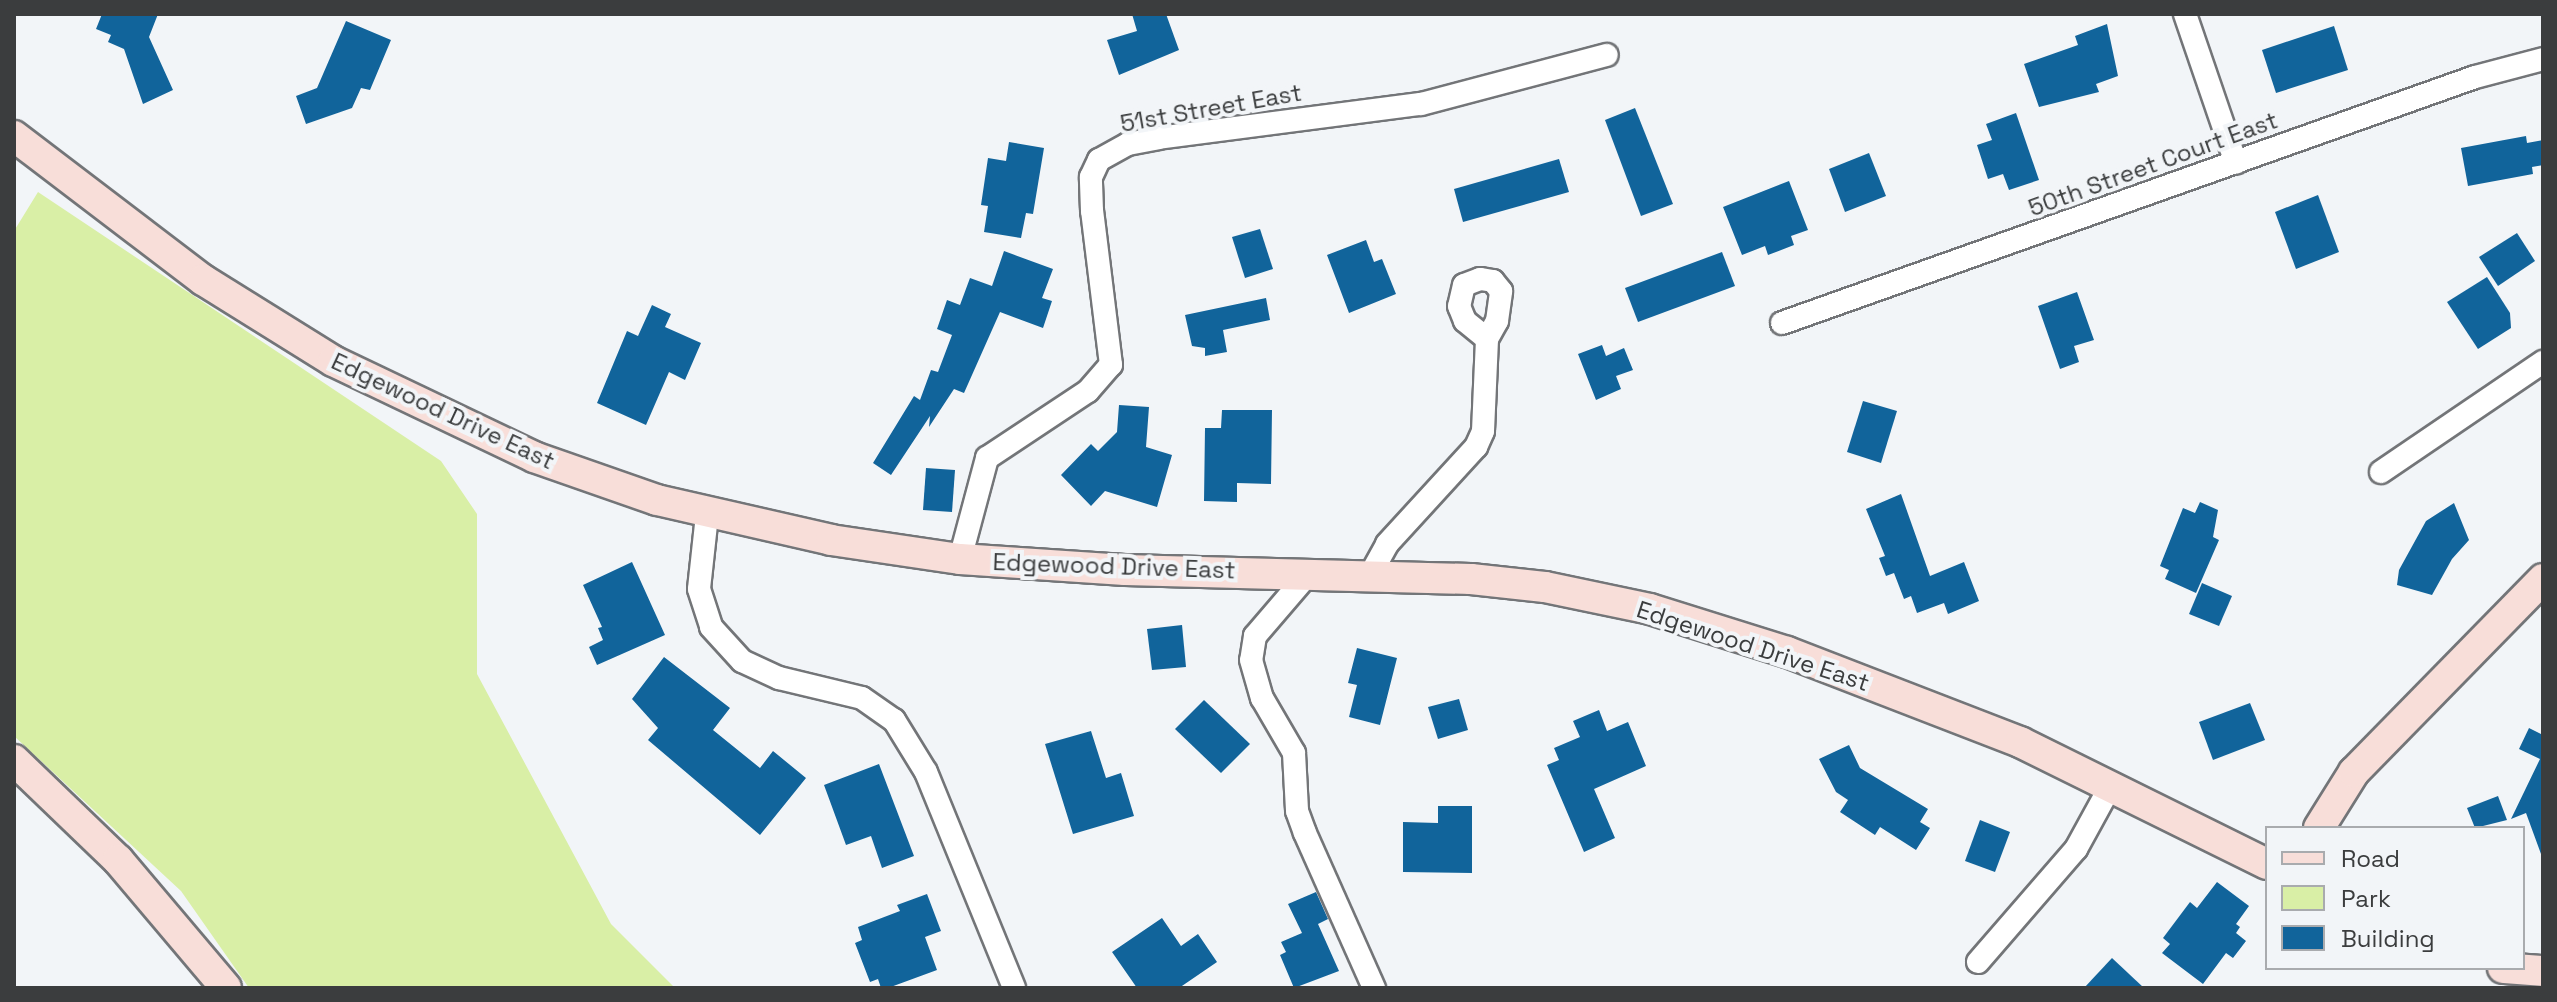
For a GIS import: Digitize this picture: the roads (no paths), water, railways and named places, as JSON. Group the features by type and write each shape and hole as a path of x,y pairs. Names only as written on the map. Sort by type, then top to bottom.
{"street":[{"path":"2185,14 2236,163"},
{"name":"51st Street East","path":"960,559 987,458 1088,391 1111,365 1092,211 1091,177 1099,160 1128,144 1158,138 1421,104 1607,55"},
{"name":"50th Street Court East","path":"1782,323 2475,77 2543,59"},
{"name":"Edgewood Drive East","path":"14,136 203,280 375,384 534,457 707,515 960,559 1125,570 1309,573 1515,584 1650,609 1801,658 2020,742 2265,863"},
{"path":"1369,577 1387,544 1476,447 1486,414 1487,339"},
{"path":"2381,472 2543,362"},
{"path":"707,515 699,589 711,627 742,661 779,678 862,698 894,720 926,772 1014,988"},
{"path":"1309,573 1255,636 1251,660 1262,698 1294,753 1301,822 1374,988"},
{"path":"2320,826 2354,772 2543,579"},
{"path":"14,760 118,860 226,988"},
{"path":"1978,962 2076,849 2111,785"}]}
